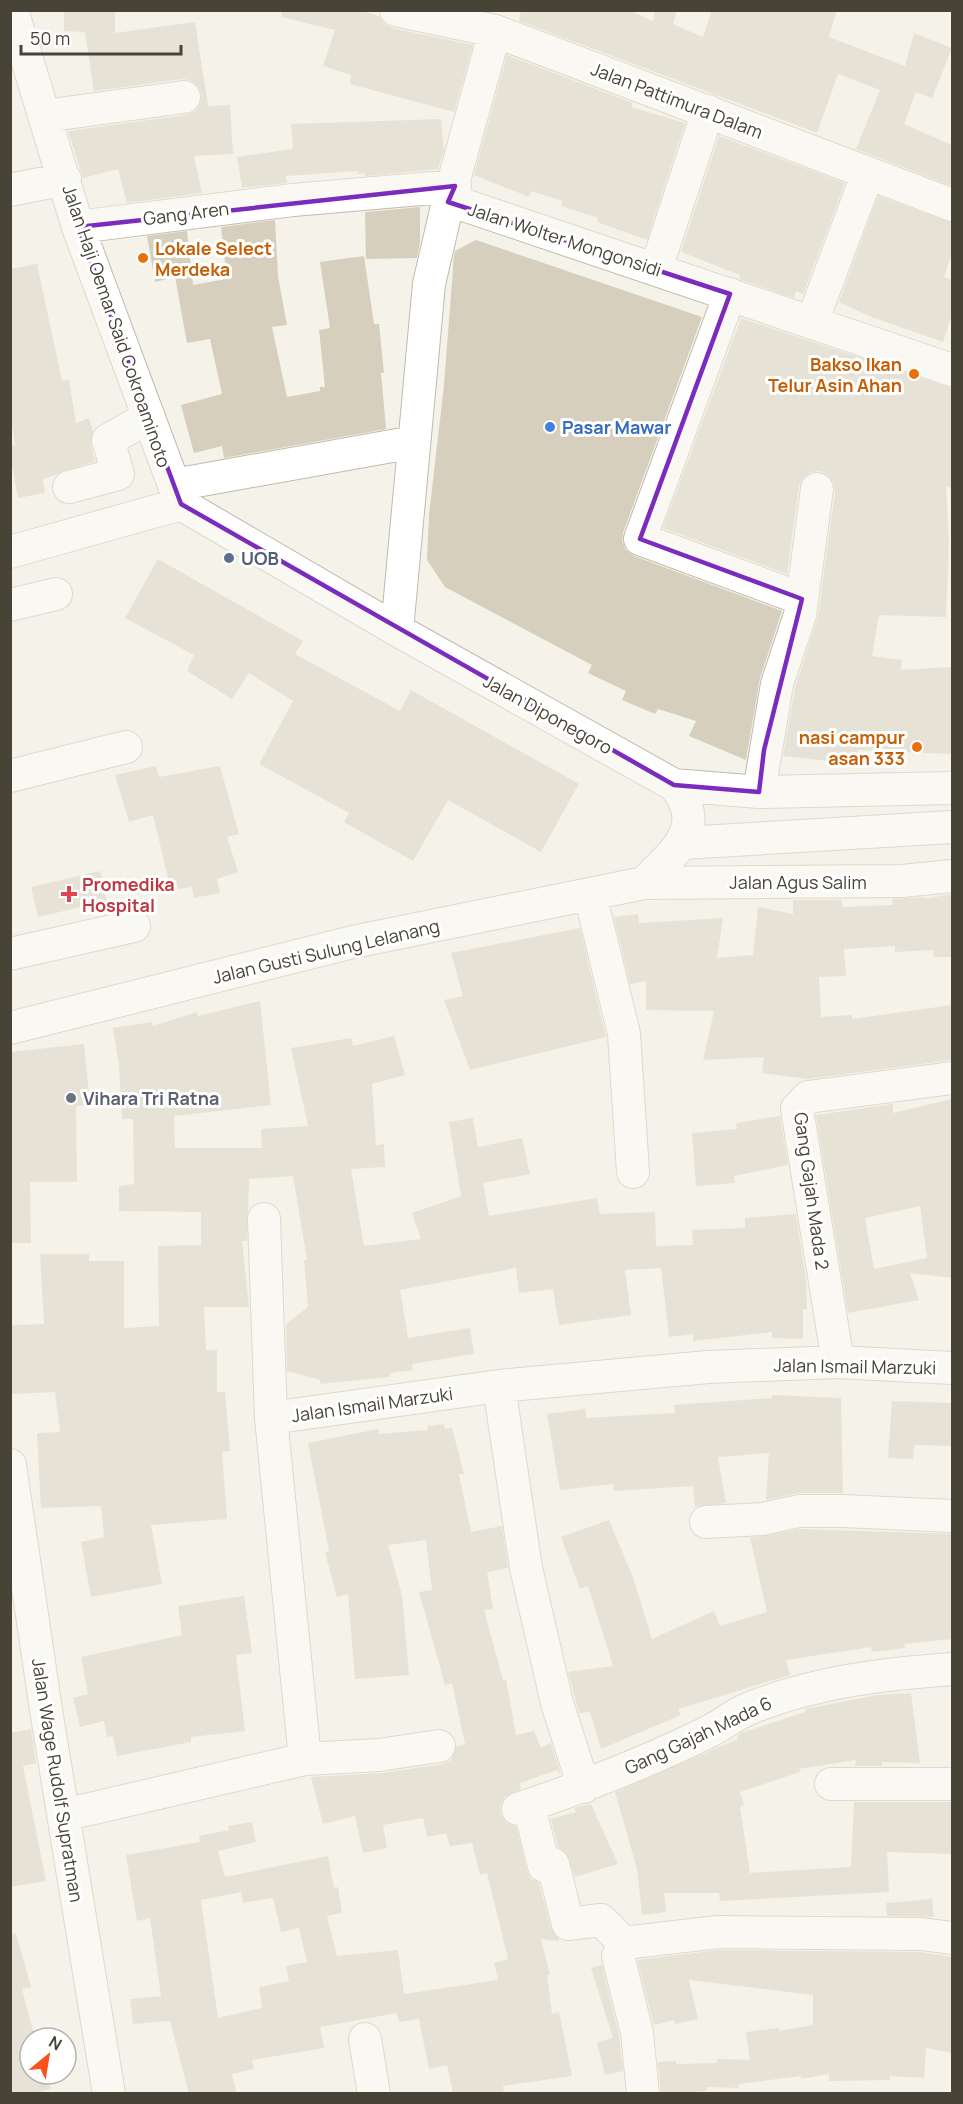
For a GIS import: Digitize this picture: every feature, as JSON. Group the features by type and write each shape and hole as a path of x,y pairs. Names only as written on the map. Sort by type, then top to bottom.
{"street":[{"name":"Jalan Haji Oemar Said Cokroaminoto","path":"12,10 66,179 78,226 177,495"},
{"name":"Jalan Pattimura Dalam","path":"396,10 488,23 952,205"},
{"path":"452,194 488,23"},
{"path":"44,116 184,97"},
{"path":"657,268 708,111"},
{"path":"812,322 868,173"},
{"path":"10,190 66,179"},
{"name":"Gang Aren","path":"78,226 293,200 452,194"},
{"name":"Jalan Wolter Mongonsidi","path":"397,630 429,284 452,194 467,206 657,268 952,370"},
{"path":"730,294 640,539 802,599"},
{"path":"108,525 81,483 118,474 108,440 149,417"},
{"path":"10,552 108,525 177,495 414,442"},
{"path":"759,792 777,684 800,615 817,489"},
{"name":"Jalan Diponegoro","path":"177,495 397,630 674,785 759,792 952,788"},
{"path":"10,605 56,594"},
{"path":"10,776 126,747"},
{"path":"644,883 683,843 688,831 685,798 674,785"},
{"path":"683,843 799,838 952,827"},
{"name":"Jalan Agus Salim","path":"644,883 902,881 952,876"},
{"name":"Jalan Gusti Sulung Lelanang","path":"11,1026 353,942 644,883"},
{"path":"590,894 624,1034 633,1172"},
{"path":"10,954 134,926"},
{"name":"Gang Gajah Mada 2","path":"838,1362 797,1108 808,1097 952,1078"},
{"path":"264,1219 271,1418"},
{"name":"Jalan Ismail Marzuki","path":"305,1759 271,1418 499,1386 708,1367 838,1362 952,1368"},
{"path":"499,1386 526,1568 557,1703 584,1787"},
{"name":"Jalan Wage Rudolf Supratman","path":"10,1465 18,1573 64,1815 109,2094"},
{"path":"706,1522 764,1519 799,1511 843,1510 952,1516"},
{"name":"Gang Gajah Mada 6","path":"624,1943 601,1920 568,1924 553,1864 544,1866 524,1807 584,1787 709,1731 746,1710 787,1695 833,1682 952,1669"},
{"path":"64,1815 305,1759 379,1755 439,1746"},
{"path":"831,1784 952,1784"},
{"path":"643,2094 637,2033 618,1956 624,1943 718,1932 921,1934 952,1938"},
{"path":"365,2039 374,2094"}],"highlighted area":[{"path":"455,186 448,202 730,294 640,539 802,599 764,750 759,792 674,785 181,504 78,227"}],"building":[{"path":"64,10 115,10 115,33 195,22 208,106 230,105 233,154 194,156 202,193 127,203 118,169 83,178 68,131 186,115 195,111 202,95 198,86 190,80 182,79 94,91 85,32 64,31"},
{"path":"282,10 359,10 379,16 392,28 473,45 454,112 350,84 351,75 323,66 335,30 281,17"},
{"path":"521,10 628,10 653,21 655,10 677,10 673,24 703,37 712,10 837,10 829,37 905,66 914,33 952,48 932,98 916,92 904,124 952,145 952,186 856,149 880,90 838,74 817,133 519,21"},
{"path":"507,55 633,103 631,107 685,123 647,240 597,222 598,218 561,206 563,201 531,191 529,197 474,175"},
{"path":"441,119 444,150 438,169 365,176 365,173 358,174 358,171 286,176 287,183 242,188 237,157 293,149 291,124"},
{"path":"719,136 845,183 803,294 796,291 794,298 739,279 740,275 681,252"},
{"path":"878,196 952,223 952,253 944,277 952,280 952,315 943,342 869,316 839,302"},
{"path":"420,207 420,242 417,258 366,259 365,212"},
{"path":"275,220 278,276 287,325 272,327 287,397 320,391 320,387 325,387 319,330 330,328 320,262 364,256 374,324 379,324 386,429 224,458 222,446 194,453 181,405 222,394 210,339 187,343 175,277 155,282 147,236 187,231 193,285 227,279 221,227"},
{"name":"Pasar Mawar","path":"476,240 702,317 622,541 626,550 634,556 782,611 760,678 746,760 689,736 696,721 658,709 655,714 622,700 626,691 588,673 592,665 445,587 427,560 429,515 444,385 454,255 455,251"},
{"path":"37,264 62,381 69,380 76,423 89,418 93,431 91,445 95,461 43,479 45,493 18,498 10,456 10,446 15,445 10,413 10,269"},
{"path":"741,318 952,388 952,489 946,486 949,543 946,617 879,615 872,656 902,660 901,670 952,667 952,754 858,750 857,764 783,756 795,688 818,617 835,491 834,483 828,475 820,471 811,472 803,478 799,486 787,574 663,528"},
{"path":"158,559 303,641 295,654 400,711 411,690 579,784 541,852 448,800 413,861 344,822 349,813 259,764 293,701 249,673 232,699 187,671 194,655 125,618"},
{"path":"156,766 159,777 220,766 239,834 227,837 238,872 217,879 220,893 194,898 192,887 171,890 153,815 129,822 115,775"},
{"name":"Promedika Hospital","path":"100,871 107,901 38,917 31,887"},
{"path":"952,894 952,957 934,957 933,950 895,952 895,946 844,949 846,976 819,977 821,1017 852,1015 852,1019 952,1005 952,1060 807,1079 762,1073 764,1057 703,1060 714,1011 646,1010 646,981 630,984 614,917 638,914 639,923 723,918 717,958 753,955 758,907 793,914 793,900 842,900 842,907 893,905 892,899 924,897 924,899"},
{"path":"580,928 606,1037 470,1070 444,1000 463,996 451,953"},
{"path":"260,1001 271,1105 174,1116 175,1148 262,1148 261,1129 308,1126 291,1048 351,1038 353,1046 394,1036 405,1075 372,1084 376,1145 384,1144 385,1167 351,1169 364,1246 421,1239 412,1213 461,1196 449,1122 473,1118 478,1147 522,1138 530,1174 483,1183 489,1216 597,1198 600,1214 655,1212 656,1246 693,1245 692,1230 745,1228 745,1218 796,1214 806,1280 807,1309 803,1309 803,1339 772,1338 772,1332 693,1341 693,1334 669,1337 661,1268 625,1270 631,1315 559,1325 553,1289 519,1293 516,1268 400,1290 408,1338 470,1328 474,1354 412,1364 413,1370 390,1373 390,1377 320,1384 320,1380 287,1371 286,1324 308,1307 304,1260 307,1260 293,1176 249,1179 247,1241 242,1241 249,1307 204,1307 206,1350 217,1350 217,1392 225,1392 230,1451 222,1452 227,1519 151,1525 162,1584 91,1597 81,1542 104,1537 101,1506 41,1508 37,1433 60,1432 55,1392 10,1394 10,1325 44,1324 40,1254 89,1254 89,1261 124,1261 124,1328 159,1326 158,1246 201,1245 201,1212 119,1211 119,1186 134,1184 133,1119 122,1119 119,1066 113,1028 152,1022 153,1026 197,1012 198,1016"},
{"path":"84,1044 90,1105 76,1106 77,1182 30,1182 31,1243 10,1243 10,1052"},
{"path":"952,1099 952,1278 910,1273 919,1300 848,1313 816,1115 893,1104 893,1113","holes":["920,1206 927,1258 874,1269 865,1218"]},
{"path":"780,1116 788,1165 734,1176 735,1183 696,1186 692,1133 737,1129 736,1123"},
{"path":"772,1395 841,1398 843,1493 799,1493 766,1500 769,1453 718,1457 726,1503 695,1507 693,1486 614,1491 613,1484 560,1490 547,1414 585,1409 587,1418 675,1413 674,1405 772,1398"},
{"path":"892,1401 952,1403 952,1446 914,1445 913,1459 888,1458"},
{"path":"444,1424 445,1429 452,1428 464,1474 459,1474 471,1532 502,1526 508,1568 487,1572 493,1609 484,1610 503,1680 506,1679 516,1735 534,1731 541,1748 551,1743 561,1775 557,1770 520,1783 521,1789 505,1797 500,1806 501,1815 506,1822 516,1827 527,1870 531,1879 539,1883 551,1928 559,1939 559,1941 541,1939 550,1975 547,1975 552,2014 559,2012 572,2076 503,2086 504,2091 493,2094 453,2094 447,2065 429,2069 419,2019 399,2022 397,2013 320,2027 324,2048 252,2060 254,2069 232,2074 237,2094 189,2094 170,2021 133,2024 130,1999 161,1996 150,1918 137,1921 126,1855 200,1842 199,1836 229,1830 228,1826 252,1822 256,1842 218,1851 225,1877 328,1856 334,1888 338,1887 342,1913 327,1916 337,1956 398,1950 404,1994 498,1980 494,1963 508,1959 487,1873 480,1875 472,1843 450,1846 446,1833 427,1837 423,1818 383,1825 387,1848 363,1853 355,1816 323,1824 311,1777 382,1773 442,1764 451,1760 457,1746 465,1744 452,1683 445,1685 419,1592 432,1590 426,1540 388,1545 402,1595 409,1675 355,1679 348,1594 337,1597 325,1553 329,1551 308,1443 378,1429 379,1434 428,1430 427,1426","holes":["241,1892 243,1903 273,1898 281,1932 299,1928 307,1962 286,1966 289,1981 259,1987 262,2008 218,2018 201,1900"]},
{"path":"609,1520 634,1580 652,1639 714,1611 720,1626 767,1612 750,1538 801,1529 952,1534 952,1639 904,1644 905,1648 872,1652 871,1647 786,1660 790,1675 678,1709 681,1715 601,1749 590,1712 579,1713 568,1672 613,1666 588,1586 580,1589 561,1537"},
{"path":"244,1596 252,1653 236,1655 245,1731 191,1737 191,1742 117,1756 113,1736 107,1737 104,1721 80,1727 73,1698 88,1694 81,1657 182,1635 178,1606"},
{"path":"911,1693 920,1763 882,1762 882,1766 855,1766 856,1760 799,1769 800,1772 740,1792 744,1805 740,1807 750,1873 851,1867 854,1802 952,1802 952,1854 887,1852 889,1892 720,1901 719,1893 664,1893 666,1912 642,1915 637,1869 615,1792 738,1739 737,1736 741,1733 805,1712 805,1709 877,1695"},
{"path":"31,1729 36,1763 23,1766 46,1881 10,1887 10,1733"},
{"path":"591,1804 618,1864 575,1877 566,1852 558,1847 551,1819 576,1812 574,1808"},
{"path":"932,1899 934,1917 887,1916 886,1903"},
{"path":"16,1933 31,1987 22,1989 32,2026 18,2026 18,2086 50,2086 51,2089 30,2094 10,2094 10,1934"},
{"path":"719,1950 920,1952 952,1957 952,2053 926,2048 924,2078 890,2076 890,2080 829,2081 829,2074 801,2079 801,2076 739,2084 739,2088 707,2087 707,2091 661,2094 658,2062 676,2061 676,2064 717,2063 717,2059 750,2060 746,2032 779,2028 779,2031 813,2025 813,1995 689,1980 698,2019 675,2024 674,2020 654,2025 637,1960"},
{"path":"602,1965 619,2036 623,2071 605,2075 597,2042 613,2038 591,1968"}],"place":[{"name":"Lokale Select Merdeka","path":"143,258"},
{"name":"Bakso Ikan Telur Asin Ahan","path":"914,374"},
{"name":"Pasar Mawar","path":"550,427"},
{"name":"UOB","path":"229,558"},
{"name":"nasi campur asan 333","path":"917,747"},
{"name":"Promedika Hospital","path":"69,894"},
{"name":"Vihara Tri Ratna","path":"71,1098"}]}
